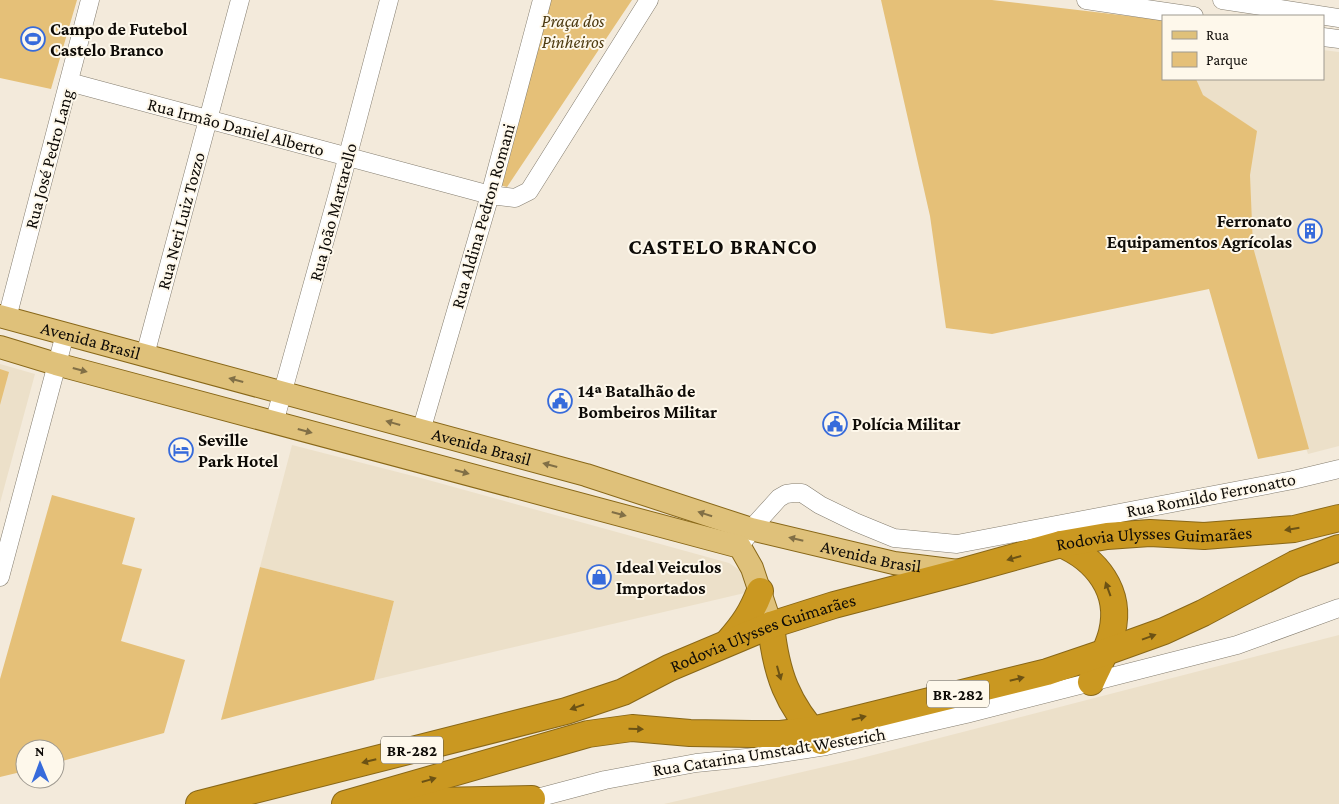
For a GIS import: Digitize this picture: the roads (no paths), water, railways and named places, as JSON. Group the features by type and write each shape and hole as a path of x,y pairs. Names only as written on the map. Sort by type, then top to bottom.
{"highway":[{"name":"Rodovia Ulysses Guimarães","path":"199,804 566,711 623,692 669,668 771,625 834,605 1061,544 1107,536 1142,534 1204,536 1285,530 1339,518"},
{"path":"1061,544 1075,550 1092,562 1103,576 1110,591 1114,611 1112,632 1091,682"},
{"name":"BR-282","path":"347,804 588,734 632,728 690,733 781,734 819,738 1047,672 1164,631 1203,613 1295,564 1339,548"},
{"path":"728,642 744,625 760,591"},
{"path":"771,625 774,654 782,681 795,707 819,738"},
{"path":"347,804 524,802"}],"main road":[{"name":"Avenida Brasil","path":"4,317 586,475 746,538"},
{"name":"Avenida Brasil","path":"0,347 274,423 746,538 894,563 964,571"},
{"path":"746,538 752,568 771,625"}],"street":[{"name":"Rua José Pedro Lang","path":"4,317 90,0"},
{"name":"Rua Neri Luiz Tozzo","path":"145,355 240,0"},
{"name":"Rua João Martarello","path":"274,423 348,157 389,0"},
{"name":"Rua Aldina Pedron Romani","path":"422,431 490,195 542,0"},
{"name":"Rua Irmão Daniel Alberto","path":"69,82 490,195 515,198 529,191 649,0"},
{"path":"1086,0 1118,2 1189,15"},
{"path":"1222,0 1262,11 1306,15"},
{"path":"1324,17 1339,18"},
{"path":"1324,37 1339,39"},
{"path":"0,577 65,334"},
{"name":"Rua Romildo Ferronatto","path":"746,538 778,498 786,494 802,493 820,505 894,538 957,544 1275,484 1339,469"},
{"name":"Rua Catarina Umstadt Westerich","path":"524,802 605,780 696,763 756,757 819,738 966,714 1237,645 1339,608"}],"place":[{"name":"Campo de Futebol Castelo Branco","path":"33,39"},
{"name":"Ferronato Equipamentos Agrícolas","path":"1310,231"},
{"name":"14ª Batalhão de Bombeiros Militar","path":"560,401"},
{"name":"Polícia Militar","path":"835,424"},
{"name":"Seville Park Hotel","path":"181,450"},
{"name":"Ideal Veiculos Importados","path":"599,577"}],"district":[{"name":"CASTELO BRANCO","path":"723,246"}],"park label":[{"name":"Praça dos Pinheiros","path":"573,31"}]}
